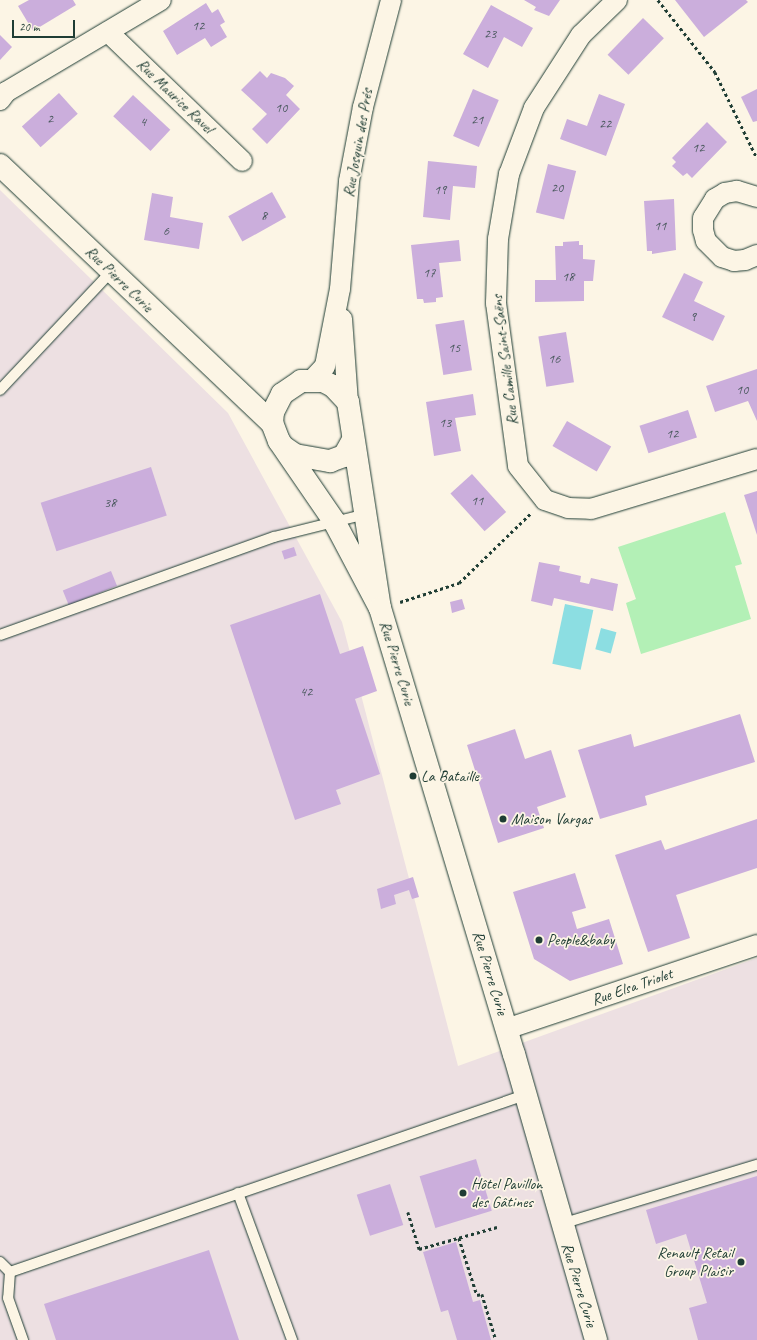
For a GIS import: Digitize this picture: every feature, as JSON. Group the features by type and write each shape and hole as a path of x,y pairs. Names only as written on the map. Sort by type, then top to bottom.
{"street":[{"path":"0,100 6,92 161,0"},
{"name":"Rue Josquin des Prés","path":"312,380 325,366 340,289 350,173 363,107 391,0"},
{"name":"Rue Camille Saint-Saëns","path":"545,500 518,466 496,303 498,239 509,174 534,108 581,35 617,0"},
{"name":"Rue Maurice Ravel","path":"108,32 242,161"},
{"name":"Rue Pierre Curie","path":"0,165 272,423 279,441 334,521 380,608"},
{"path":"754,190 725,193 715,199 703,218 703,230 713,251 722,258 734,261 745,260 757,255"},
{"name":"Rue Josquin des Prés","path":"340,289 348,402"},
{"path":"272,423 273,412 282,394 296,384 312,380 333,386 348,402"},
{"path":"239,393 282,394"},
{"name":"Rue Pierre Curie","path":"348,402 380,608 506,1029 561,1224 596,1340"},
{"path":"285,448 295,455 330,461 344,456 353,440"},
{"path":"545,500 568,508 591,509 757,458"},
{"name":"Rue Elsa Triolet","path":"506,1029 757,945"}],"lane":[{"path":"0,390 112,272"},
{"path":"0,635 274,537 366,514"},
{"path":"10,1272 525,1095"},
{"path":"561,1224 757,1165"},
{"path":"238,1193 292,1340"},
{"path":"0,1262 10,1272 8,1298 23,1340"}],"path":[{"path":"658,0 715,72 757,158"},
{"path":"380,608 459,583 545,500"},
{"path":"408,1212 419,1249 497,1226"},
{"path":"459,1238 477,1295 482,1294 496,1340"}],"shaded area":[{"path":"0,190 228,413 342,622 458,1066 757,958 757,1340 0,1340"}],"green space":[{"path":"725,512 742,564 735,566 751,619 641,654 626,603 636,599 618,547"}],"water":[{"path":"565,604 593,610 581,670 552,664"},
{"path":"601,628 616,632 611,653 595,649"}],"building":[{"path":"29,0 73,0 76,5 33,31 18,6"},
{"path":"524,0 560,0 549,16 534,10 536,7"},
{"path":"675,0 746,0 748,2 704,37"},
{"path":"206,3 212,13 218,9 225,22 220,25 227,37 211,47 205,38 177,55 163,31"},
{"path":"491,5 533,28 522,47 504,37 488,68 463,54"},
{"path":"643,18 664,38 628,75 608,55"},
{"path":"0,35 12,47 0,60"},
{"path":"260,71 267,78 271,73 285,78 294,86 286,95 300,109 267,144 252,129 267,114 241,90"},
{"path":"473,89 499,100 479,147 453,136"},
{"path":"757,89 757,121 753,122 741,97"},
{"path":"59,93 78,114 41,147 22,126"},
{"path":"599,94 625,104 606,156 560,139 567,119 587,126"},
{"path":"133,95 170,130 151,151 113,116"},
{"path":"707,122 727,142 692,178 687,173 683,176 672,166 676,162 672,158"},
{"path":"428,161 477,166 475,188 453,186 450,220 423,217"},
{"path":"548,164 576,171 564,220 536,213"},
{"path":"272,192 286,217 242,242 228,216"},
{"path":"152,193 173,197 170,217 203,223 199,249 144,240"},
{"path":"674,199 676,250 652,254 652,251 647,251 644,201"},
{"path":"459,240 461,261 439,263 443,297 436,298 436,302 424,303 423,299 417,299 411,245"},
{"path":"579,241 579,245 583,245 583,259 595,260 593,281 584,281 584,301 535,302 535,280 556,280 555,246 563,246 563,242"},
{"path":"684,273 703,282 694,301 725,316 713,341 662,317"},
{"path":"464,320 472,370 443,375 435,325"},
{"path":"566,332 574,382 546,387 538,336"},
{"path":"757,369 757,421 748,401 715,412 706,386"},
{"path":"473,394 476,415 455,418 461,451 434,456 426,402"},
{"path":"688,410 697,438 648,453 639,426"},
{"path":"567,421 611,446 597,472 552,446"},
{"path":"151,467 167,516 56,551 41,503"},
{"path":"472,474 506,512 485,531 450,493"},
{"path":"757,491 757,535 744,495"},
{"path":"294,547 297,556 284,560 282,551"},
{"path":"539,562 560,566 559,571 581,576 580,582 589,584 591,578 618,584 613,611 554,598 552,606 531,601"},
{"path":"111,571 117,586 69,605 63,590"},
{"path":"320,594 340,654 363,646 377,691 355,699 380,774 336,790 341,804 295,820 230,625"},
{"path":"462,599 465,609 452,613 450,602"},
{"path":"740,714 755,762 645,796 647,805 600,819 578,750 631,734 634,747"},
{"path":"515,729 525,759 551,750 566,797 537,807 544,828 498,843 467,745"},
{"path":"757,819 757,868 676,895 690,938 648,952 615,855 661,840 665,850"},
{"path":"575,873 586,908 572,912 577,929 609,919 623,964 570,981 534,959 513,892"},
{"path":"413,877 419,897 412,899 409,890 394,895 396,904 381,909 377,889"},
{"name":"Hôtel Pavillon des Gâtines","path":"476,1159 492,1211 435,1228 420,1176"},
{"path":"757,1176 757,1340 698,1340 689,1308 707,1303 686,1234 656,1244 646,1210"},
{"path":"390,1184 403,1225 370,1236 357,1195"},
{"path":"456,1242 473,1302 480,1300 491,1340 457,1340 448,1310 441,1312 423,1252"},
{"path":"209,1250 239,1340 56,1340 44,1304"}],"place":[{"name":"La Bataille","path":"413,776"},
{"name":"Maison Vargas","path":"503,819"},
{"name":"People&baby","path":"539,940"},
{"name":"Hôtel Pavillon des Gâtines","path":"463,1193"},
{"name":"Renault Retail Group Plaisir","path":"741,1262"}]}
